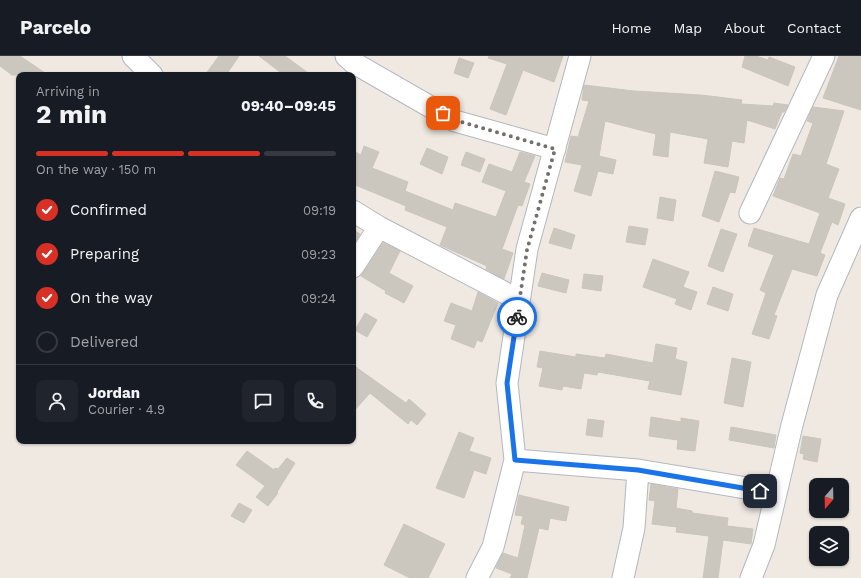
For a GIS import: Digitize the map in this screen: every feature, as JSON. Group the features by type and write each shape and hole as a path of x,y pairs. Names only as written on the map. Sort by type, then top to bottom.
{"street":[{"path":"133,56 149,72"},
{"path":"346,56 455,120 555,149"},
{"path":"477,578 493,547 515,460 507,383 527,250 580,56"},
{"path":"750,213 824,56"},
{"path":"356,213 379,227 519,300"},
{"path":"751,578 764,545 792,425 827,295 861,218"},
{"path":"356,263 379,227"},
{"path":"515,460 638,470 776,493"},
{"path":"623,578 634,528 638,470"}],"building":[{"path":"0,56 20,56 44,72 16,72 16,75 12,75 0,66"},
{"path":"219,56 239,56 228,72 207,72"},
{"path":"259,56 285,56 307,72 280,72"},
{"path":"489,56 563,56 554,82 523,70 506,115 490,109 507,64 488,58"},
{"path":"745,56 756,56 768,60 769,57 795,67 788,86 742,67"},
{"path":"839,56 861,56 861,110 823,98"},
{"path":"459,58 474,63 468,78 454,73"},
{"path":"584,85 634,91 701,95 742,100 741,104 773,106 774,103 788,105 784,112 782,112 775,129 747,120 744,143 732,141 728,167 704,163 708,139 670,132 668,157 653,155 656,134 605,121 599,156 616,160 613,174 598,171 591,196 574,191 582,165 565,162 571,136 578,137 589,101 582,100"},
{"path":"813,107 844,111 826,164 839,169 828,198 845,204 838,225 832,222 820,253 825,255 817,276 792,269 774,315 777,316 769,339 752,334 766,293 760,290 774,255 748,246 754,228 809,244 820,213 773,196 780,178 784,179 793,154 801,156 813,123 807,121"},
{"path":"364,146 379,152 372,168 408,182 405,191 453,210 455,203 496,217 506,191 482,182 489,164 512,172 520,152 535,156 524,182 530,184 522,206 518,205 502,249 513,253 504,279 486,269 487,266 440,245 447,227 405,210 406,206 356,185 356,152 361,155"},
{"path":"427,148 448,157 442,174 420,164"},
{"path":"466,152 485,159 480,172 461,165"},
{"path":"715,171 739,177 735,193 730,192 719,222 702,216"},
{"path":"660,197 676,200 673,221 657,218"},
{"path":"629,226 648,229 645,245 626,242"},
{"path":"554,228 575,235 571,249 549,243"},
{"path":"721,229 737,234 723,272 708,266"},
{"path":"356,232 360,234 356,240"},
{"path":"383,243 400,251 389,273 413,286 404,303 385,293 386,291 361,276"},
{"path":"653,259 689,272 683,287 697,292 691,310 675,304 677,299 643,287"},
{"path":"542,273 569,280 566,293 538,286"},
{"path":"584,274 603,276 601,291 582,288"},
{"path":"713,287 733,294 728,311 707,304"},
{"path":"478,292 498,303 482,342 477,340 474,348 451,339 456,325 444,321 451,303 472,311"},
{"path":"365,313 377,320 367,337 356,331"},
{"path":"656,344 677,348 675,359 687,362 681,395 648,389 650,381 598,372 597,375 584,373 581,389 563,386 562,390 539,386 543,368 537,367 540,351 576,357 576,354 605,358 606,354 653,363"},
{"path":"732,358 751,362 743,407 724,403"},
{"path":"356,367 406,403 409,399 426,414 417,425 411,420 408,424 370,393 356,409"},
{"path":"651,417 681,422 681,418 699,421 695,451 677,449 678,440 649,436"},
{"path":"588,419 604,421 602,437 586,435"},
{"path":"731,427 776,435 774,448 729,440"},
{"path":"459,432 474,438 469,451 491,458 486,474 474,470 464,498 436,488"},
{"path":"803,436 821,439 817,462 803,459 804,454 800,453"},
{"path":"247,451 274,470 275,468 278,469 287,458 295,463 277,492 278,493 268,506 256,497 265,486 236,465"},
{"path":"651,484 678,489 676,508 692,511 692,513 728,518 727,526 753,529 751,544 723,540 718,578 703,578 709,536 676,532 677,527 652,524 655,501 649,500"},
{"path":"519,495 569,507 566,521 550,518 548,530 539,528 527,578 510,578 512,574 496,568 503,553 518,558 525,525 521,524 523,516 515,515"},
{"path":"239,503 252,510 244,523 231,516"},
{"path":"404,524 445,544 428,578 410,578 384,565"}],"way so far":[{"path":"443,113 455,120 555,149 527,250 517,317"}],"route":[{"path":"517,317 507,383 515,460 638,470 760,491"}]}
